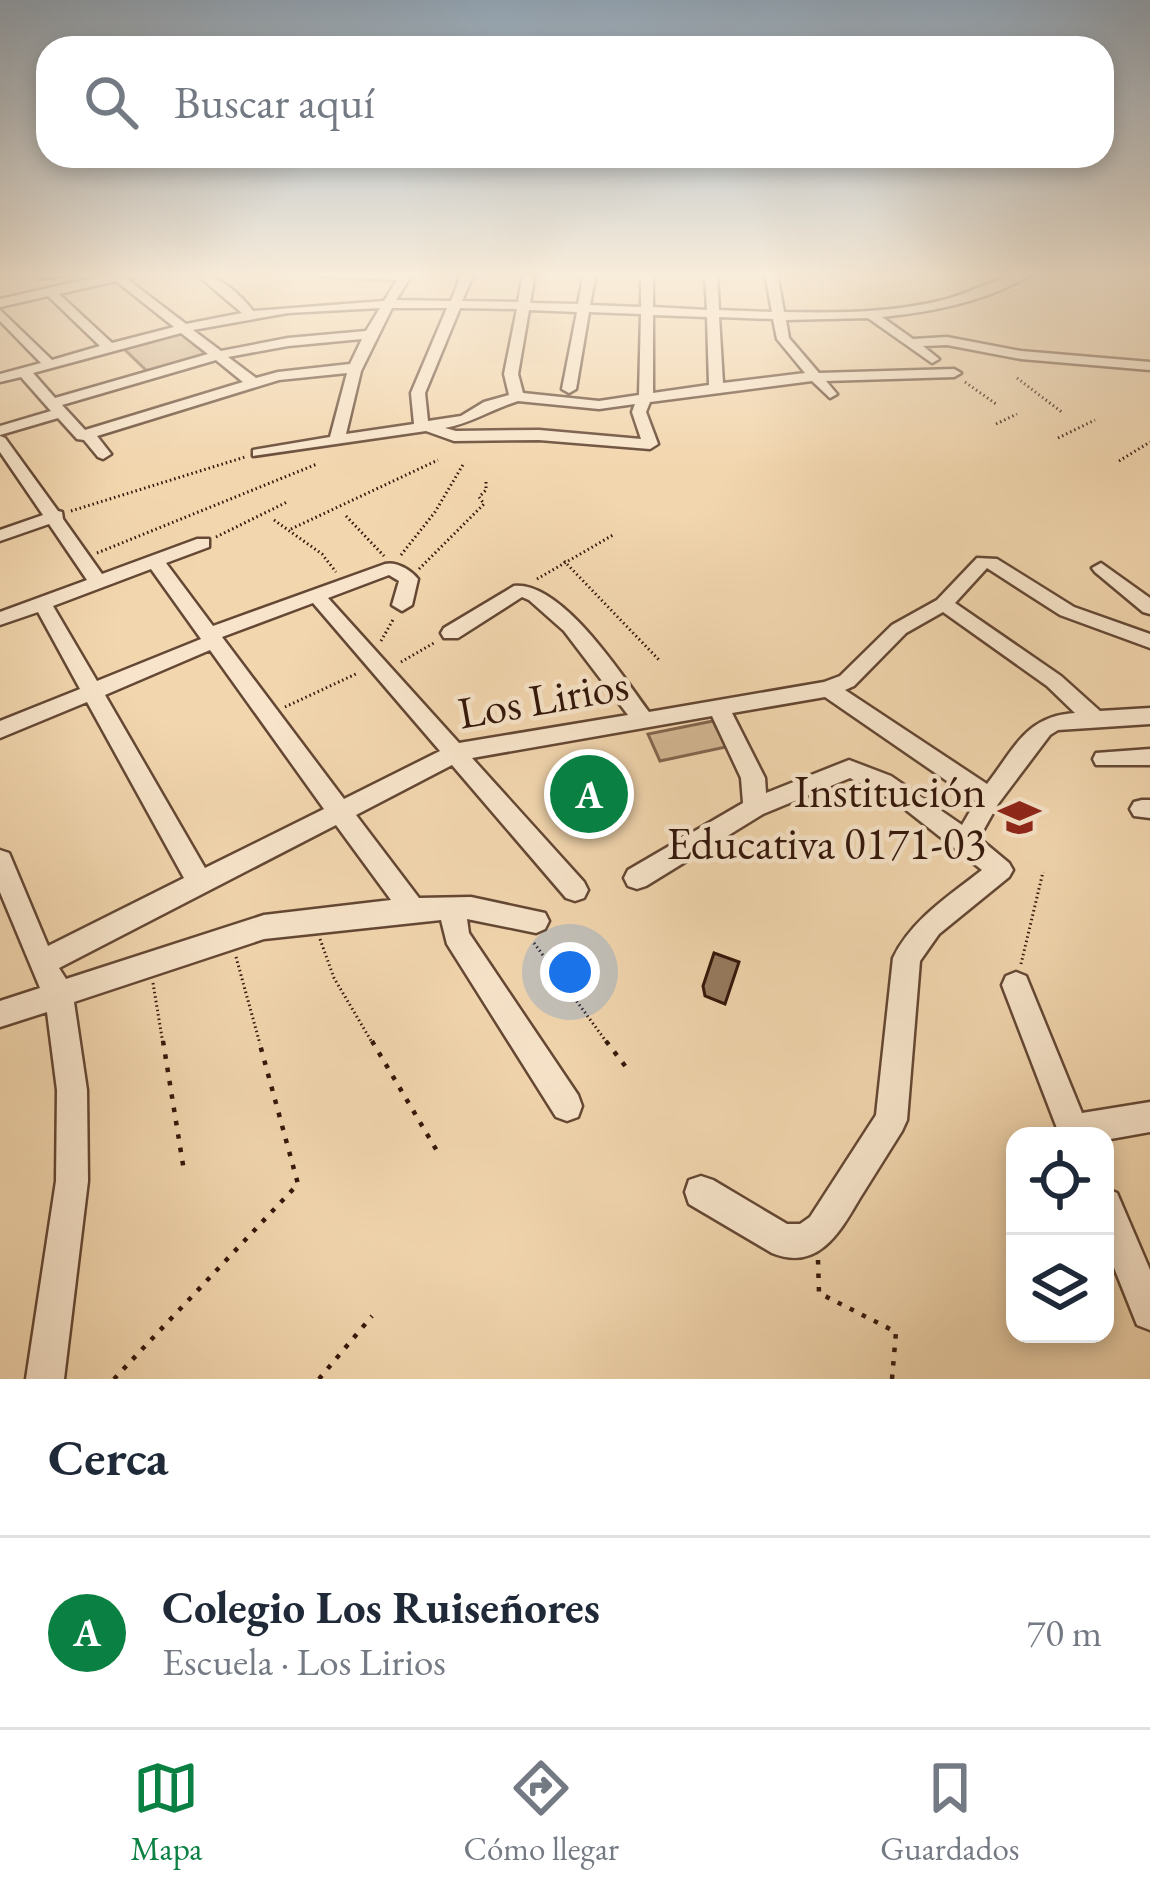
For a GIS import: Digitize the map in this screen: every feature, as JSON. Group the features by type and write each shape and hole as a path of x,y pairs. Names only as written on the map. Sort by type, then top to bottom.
{"street":[{"path":"97,337 109,348"},
{"path":"0,378 148,337"},
{"path":"195,337 253,382"},
{"path":"0,431 217,354 316,337"},
{"path":"338,436 340,406 368,337"},
{"path":"421,424 418,393 442,337"},
{"path":"515,337 511,374 518,397"},
{"path":"568,389 578,337"},
{"path":"421,424 454,436 539,435 650,444 639,412 644,402 648,337"},
{"path":"715,337 716,387"},
{"path":"785,337 787,347 830,394"},
{"path":"905,337 932,358"},
{"path":"0,343 21,338 50,365"},
{"path":"913,343 947,340 1022,355 1150,365"},
{"path":"83,435 253,382 355,368"},
{"path":"24,372 104,454"},
{"path":"259,453 338,436 465,420 489,405 518,397 599,405 814,378 954,374"},
{"path":"0,441 99,584"},
{"path":"0,536 56,516"},
{"path":"0,619 203,543"},
{"name":"Los Lirios","path":"41,963 458,752 827,689 847,680 899,629 944,604 986,562 1067,611 1150,641"},
{"path":"157,564 412,909"},
{"path":"0,730 210,638 391,568 409,578 402,605"},
{"path":"1101,568 1150,608"},
{"path":"451,633 521,590 544,600 645,722"},
{"path":"320,600 575,890"},
{"path":"43,604 200,883"},
{"path":"944,604 1054,680 1095,718"},
{"path":"827,689 990,798"},
{"path":"719,708 753,778 755,807"},
{"path":"965,842 990,798 1042,729 1054,722 1150,716"},
{"path":"1104,759 1150,757"},
{"path":"638,878 755,807 834,773 857,769 1000,870 929,926 907,958 891,1120 821,1229 805,1241 784,1241 701,1192"},
{"path":"0,860 6,894 58,994 71,1090 72,1180 45,1379"},
{"path":"453,908 456,936 567,1106"},
{"path":"0,1014 231,938 313,921 453,908 536,921"},
{"path":"1016,985 1072,1127"},
{"path":"1104,1127 1150,1118"},
{"path":"1114,1226 1150,1312"}],"path":[{"path":"954,374 996,404"},
{"path":"1017,379 1063,412"},
{"path":"996,424 1017,414"},
{"path":"1058,438 1095,420"},
{"path":"1120,461 1150,442"},
{"path":"56,516 259,453"},
{"path":"291,530 438,460"},
{"path":"401,551 435,512 464,463"},
{"path":"83,558 317,464"},
{"path":"409,578 484,503 479,496 486,490 486,480"},
{"path":"203,543 286,502"},
{"path":"346,516 384,556"},
{"path":"274,520 322,554 345,584"},
{"path":"521,590 613,535"},
{"path":"564,561 660,661"},
{"path":"378,664 402,605"},
{"path":"267,715 451,633"},
{"path":"1016,985 1042,872"},
{"path":"313,921 334,978 437,1151"},
{"path":"536,921 534,949 628,1071"},
{"path":"114,1379 298,1184 231,938"},
{"path":"151,963 157,1026 184,1171"},
{"path":"784,1241 804,1259 818,1260 819,1293 896,1332 892,1379"},
{"path":"319,1379 372,1316"}],"shaded area":[{"path":"162,337 193,337 213,352 147,371 123,348"},
{"path":"713,721 726,747 660,761 648,734"}],"building":[{"path":"714,953 739,962 725,1004 705,996 703,986"}],"place":[{"name":"Colegio Los Ruiseñores","path":"589,794"},
{"name":"Institución Educativa 0171-03","path":"1020,817"}]}
